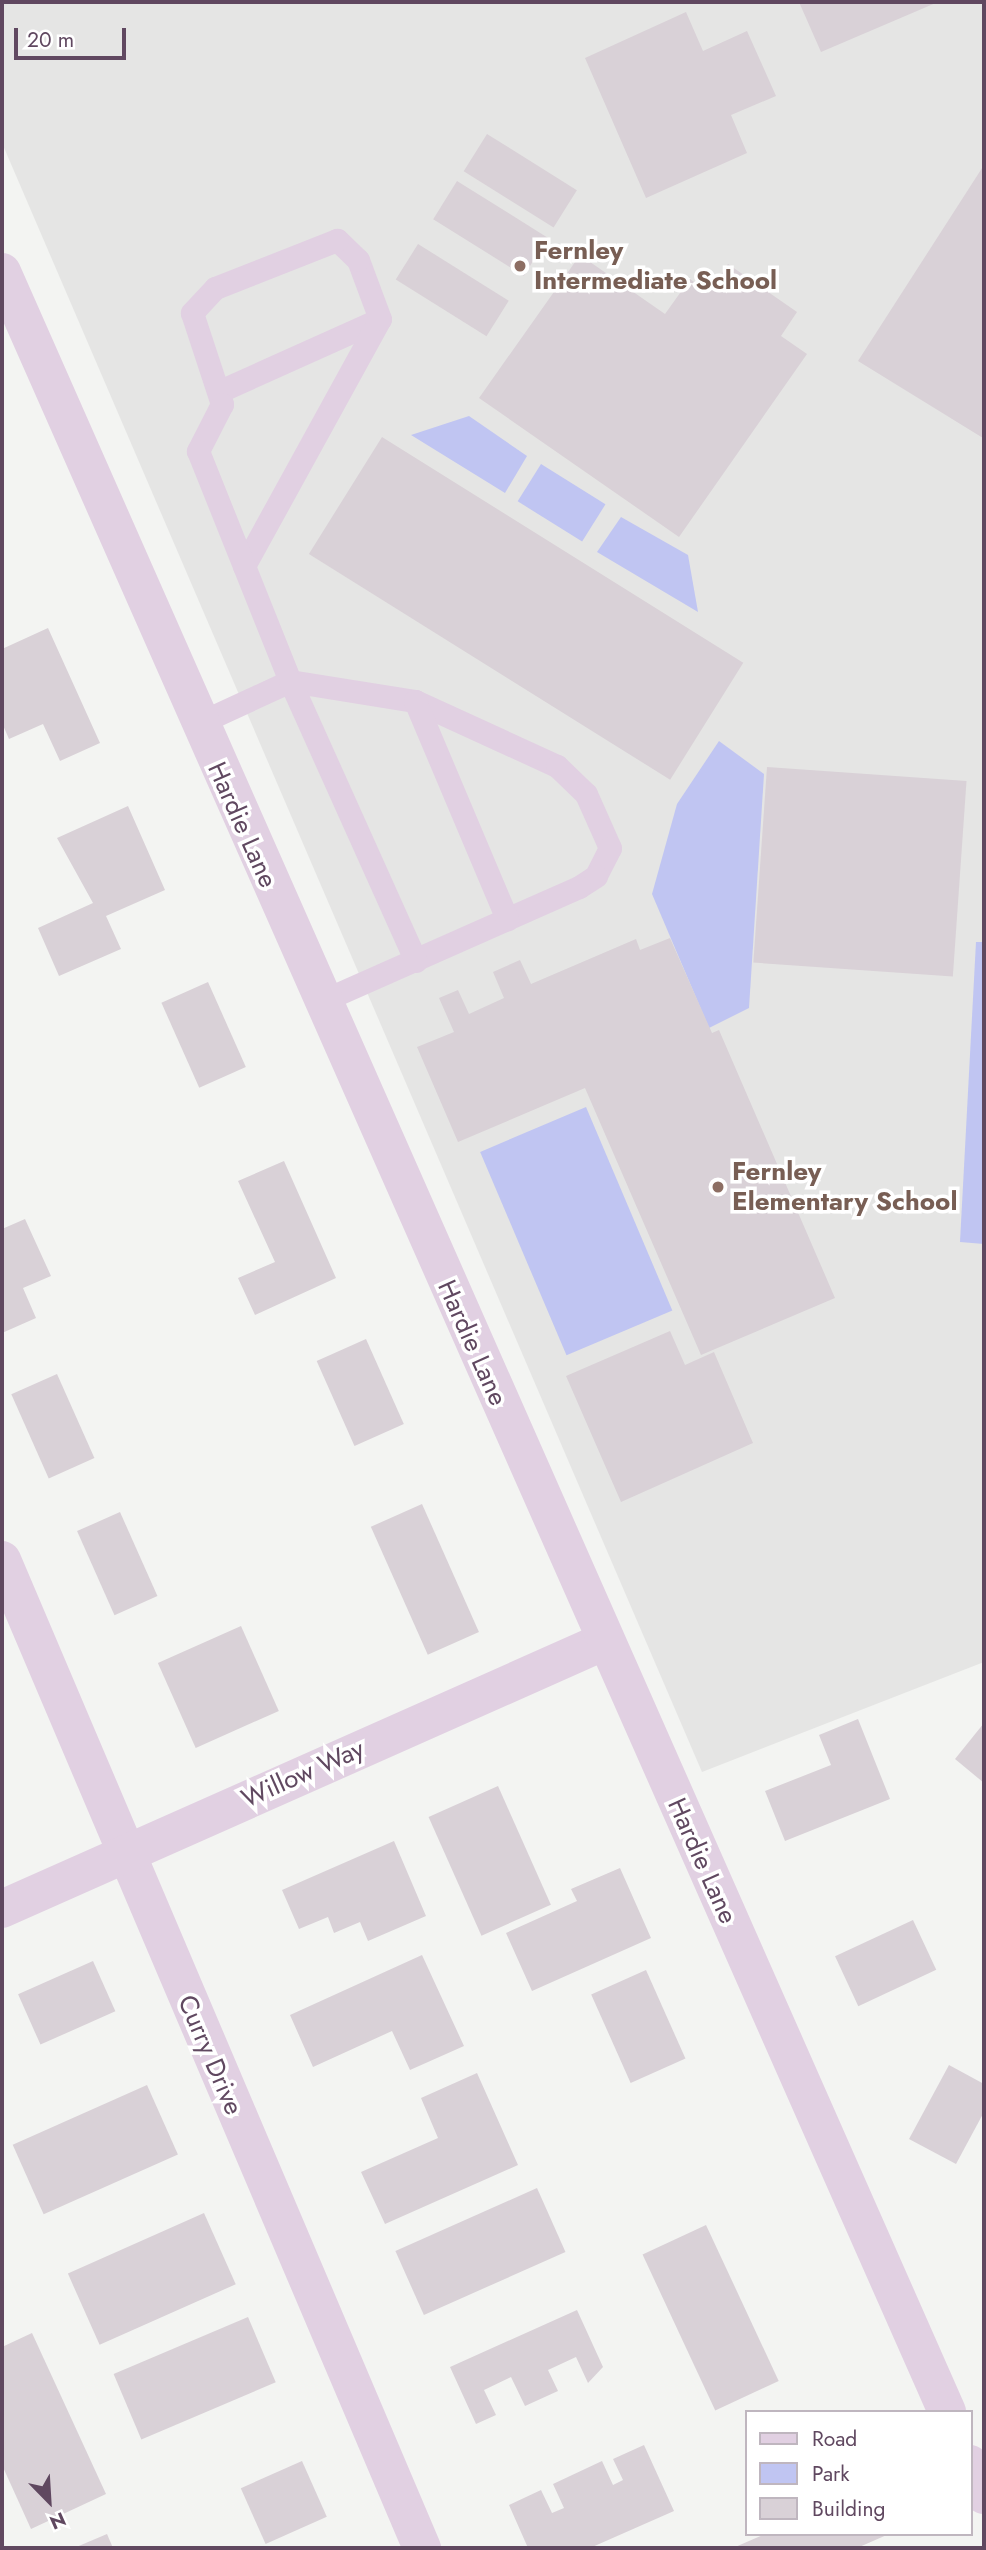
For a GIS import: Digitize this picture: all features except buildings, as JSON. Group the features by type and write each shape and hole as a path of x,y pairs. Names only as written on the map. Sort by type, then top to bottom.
{"street":[{"name":"Hardie Lane","path":"2,272 197,724 946,2410"},
{"name":"Curry Drive","path":"2,1560 124,1853 422,2548"},
{"name":"Willow Way","path":"2,1909 605,1641"},
{"path":"972,2469 984,2496"}],"lane":[{"path":"244,566 380,319 358,260 337,240 215,288 192,313 192,326 220,391 222,404 198,451 244,566 290,681 416,961"},
{"path":"220,391 380,319"},
{"path":"197,724 290,681 415,701 557,766 580,786 604,828 610,848 596,876 416,961 320,1002"},
{"path":"415,701 507,919"}],"shaded area":[{"path":"2,2 984,2 984,1662 702,1772 2,143"}],"green space":[{"path":"469,416 527,456 505,493 411,435"},
{"path":"541,464 605,504 582,542 518,501"},
{"path":"621,517 688,555 698,612 597,552"},
{"path":"719,741 764,774 749,1008 709,1028 652,894 677,804"},
{"path":"976,942 984,942 984,1244 960,1242"},
{"path":"586,1107 672,1310 566,1355 480,1152"}],"place":[{"name":"Fernley Intermediate School","path":"520,266"},
{"name":"Fernley Elementary School","path":"718,1187"}]}
